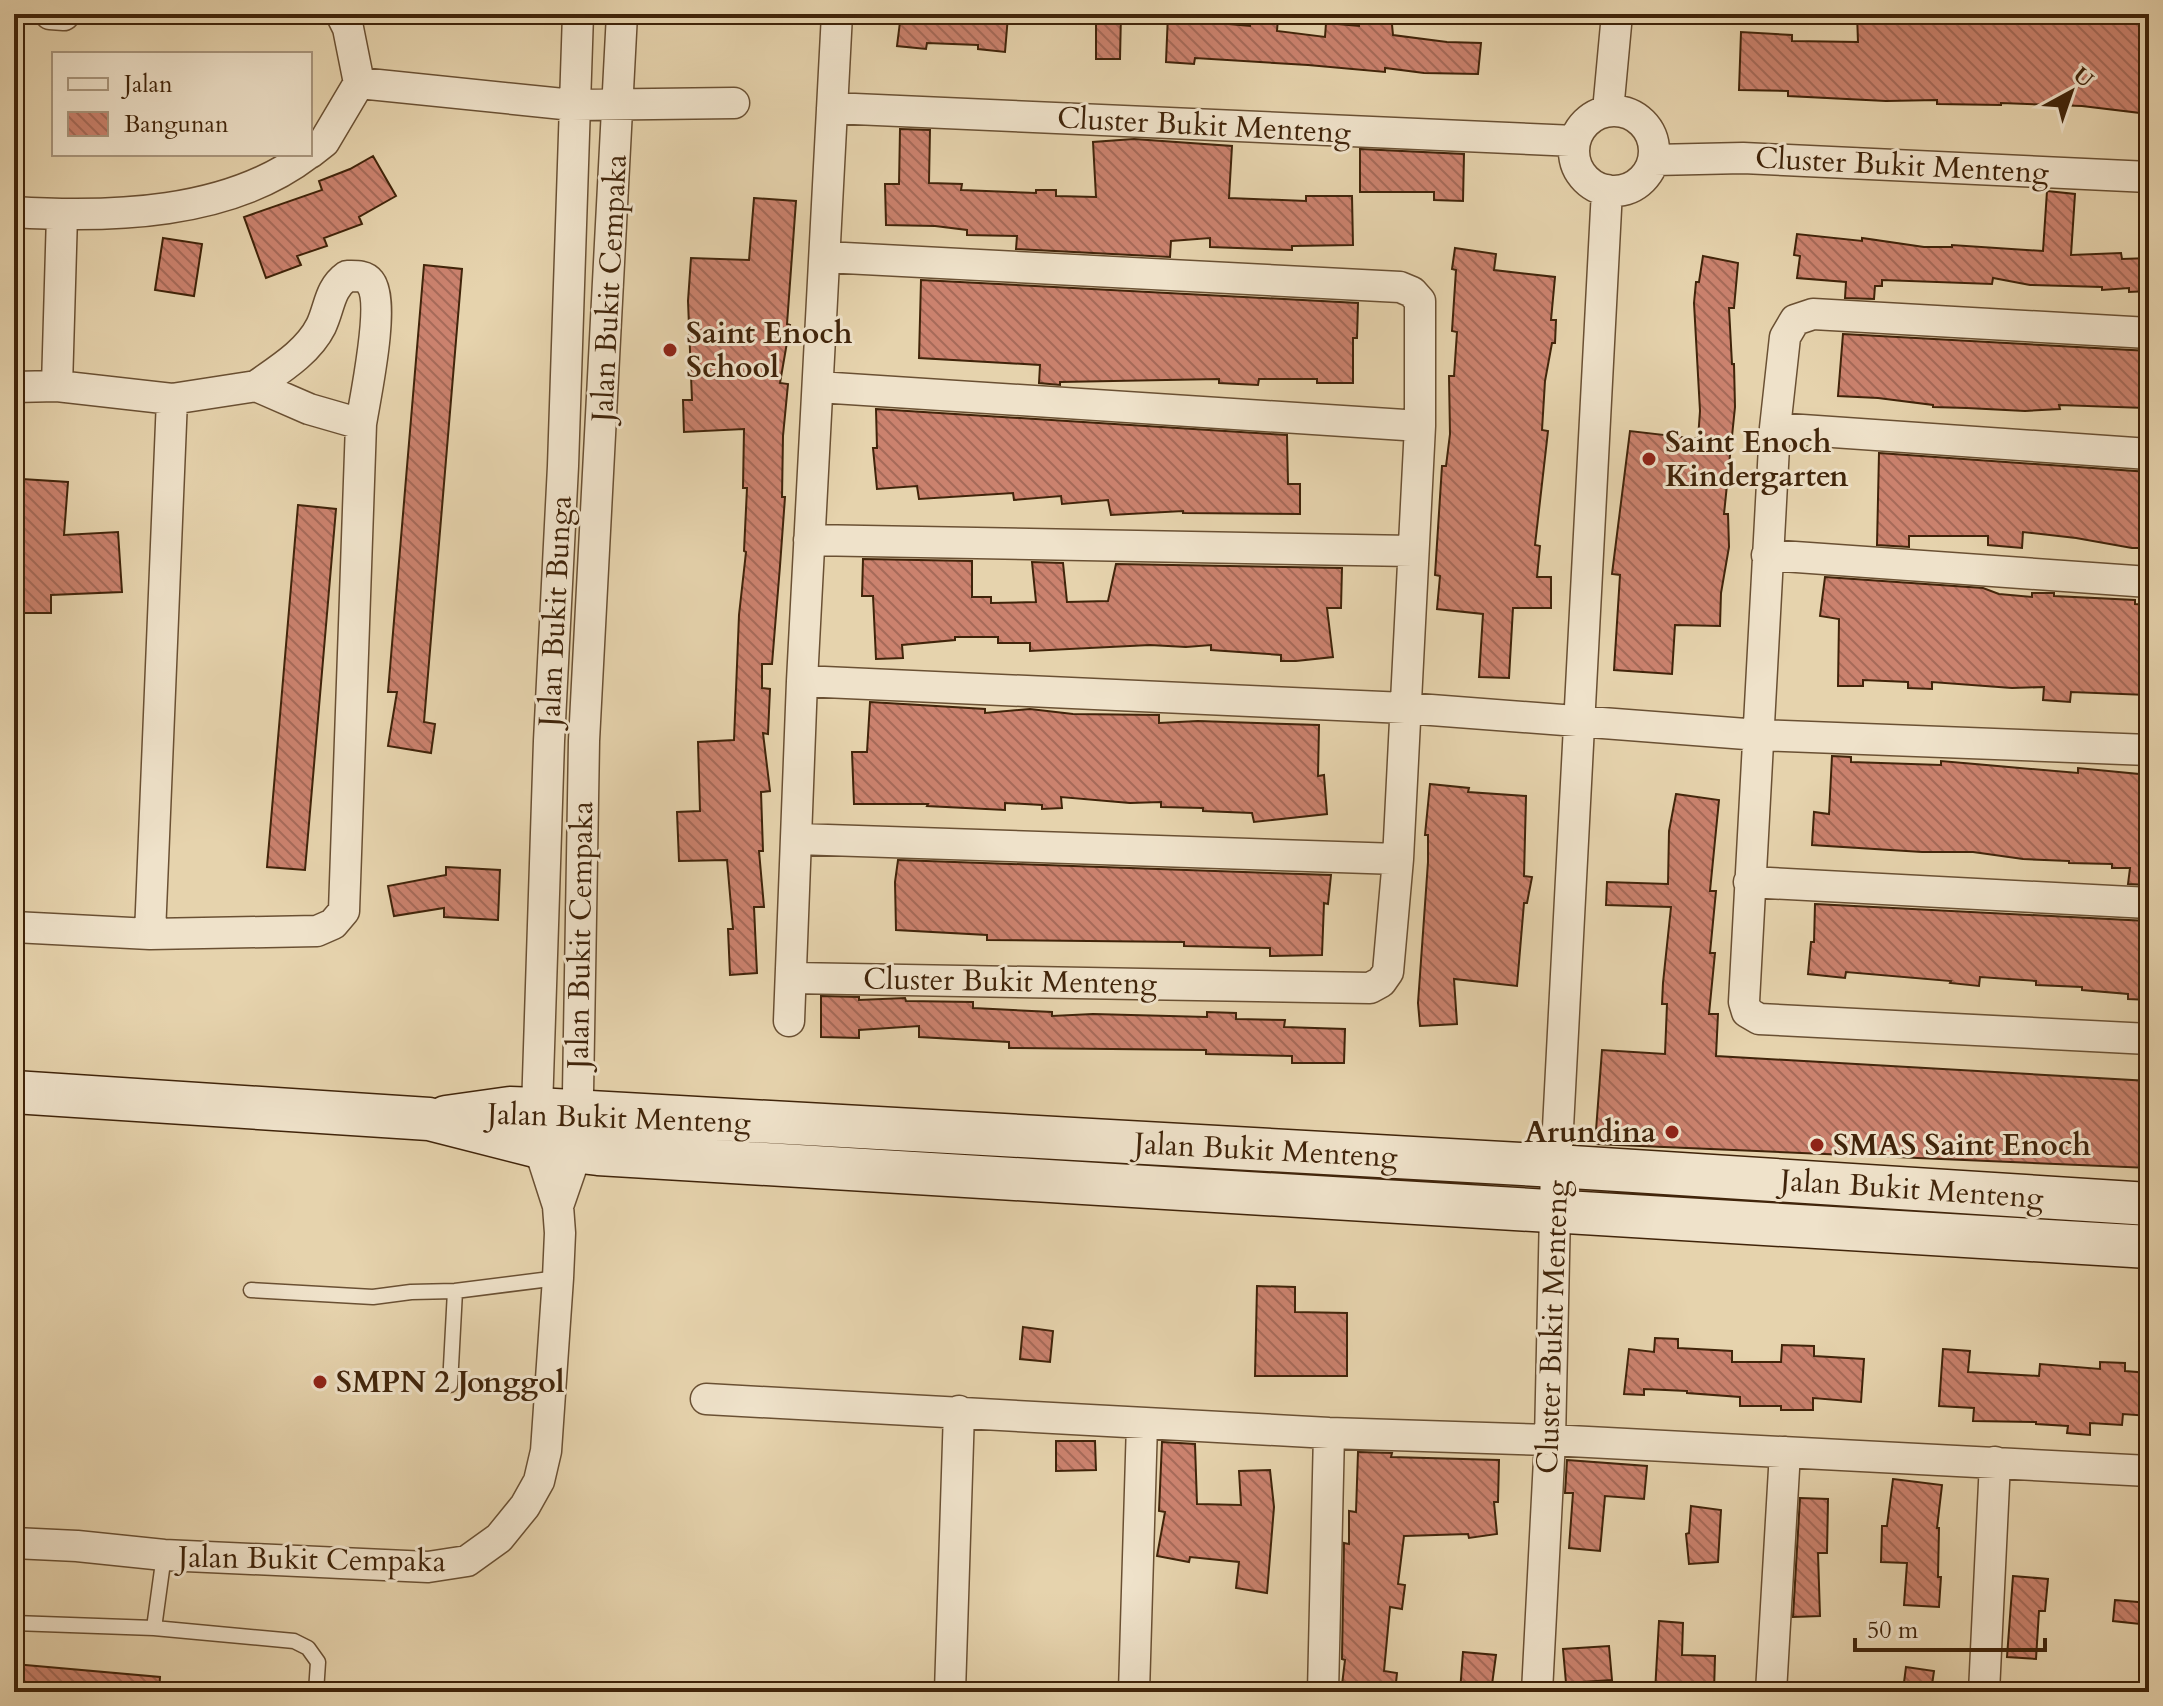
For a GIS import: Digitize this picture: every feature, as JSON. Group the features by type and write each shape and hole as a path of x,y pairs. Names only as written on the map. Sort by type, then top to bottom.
{"street":[{"path":"312,151 324,142 359,83 348,28 341,14"},
{"name":"Jalan Bukit Bunga","path":"557,1130 549,741 563,466 578,14"},
{"name":"Jalan Bukit Cempaka","path":"14,1543 164,1555 428,1567 467,1561 499,1538 525,1506 539,1481 546,1451 558,1278 557,1130 584,741 622,14"},
{"path":"789,1021 802,681 837,14"},
{"path":"1608,111 1617,14"},
{"path":"359,83 573,105 734,103"},
{"name":"Cluster Bukit Menteng","path":"832,108 1575,141"},
{"path":"1608,111 1623,111 1638,118 1649,129 1654,144 1654,160 1648,175 1636,185 1607,190 1591,184 1580,172 1574,157 1575,141 1581,127 1593,116 1608,111"},
{"path":"14,212 62,215 155,211 242,190 285,171 305,156"},
{"name":"Cluster Bukit Menteng","path":"1654,160 1743,158 2149,177"},
{"name":"Cluster Bukit Menteng","path":"1537,1692 1550,1440 1556,1166 1607,190"},
{"path":"57,386 62,215"},
{"name":"Cluster Bukit Menteng","path":"792,978 1370,988 1381,982 1388,972 1398,859 1420,426 1420,301 1412,292 1400,287 825,257"},
{"path":"14,387 57,386 172,399 256,386 302,352 321,326 339,281 347,276 367,279 371,282 376,300 372,364 361,424 344,911 333,924 317,931 150,934 14,927"},
{"path":"2149,333 1813,314 1795,320 1785,337 1775,428 1744,1002 1747,1012 1759,1019 2149,1039"},
{"path":"256,386 309,409 361,424"},
{"path":"818,387 1420,426"},
{"path":"150,934 172,399"},
{"path":"1775,428 2149,454"},
{"path":"563,466 598,466"},
{"path":"809,540 1412,551"},
{"path":"1767,555 2149,582"},
{"path":"802,681 1405,708 1759,735 2149,750"},
{"path":"549,741 584,741"},
{"path":"797,839 1398,859"},
{"path":"1749,882 2149,903"},
{"name":"Jalan Bukit Menteng","path":"14,1092 429,1119 510,1108 557,1130 1555,1210 2149,1247"},
{"name":"Jalan Bukit Menteng","path":"557,1130 1556,1166 2149,1204"},
{"path":"706,1399 1329,1433 1550,1440 2149,1471"},
{"path":"950,1692 959,1411"},
{"path":"1134,1692 1142,1423"},
{"path":"1323,1692 1329,1433"},
{"path":"1771,1692 1785,1452"},
{"path":"1984,1692 1995,1462"}],"lane":[{"path":"251,1290 373,1297 455,1291 558,1278"},
{"path":"450,1385 455,1291"},
{"path":"154,1628 164,1555"},
{"path":"14,1623 154,1628 294,1641 308,1648 318,1662 316,1692"}],"building":[{"path":"901,14 1008,16 1005,52 978,49 978,45 927,43 926,49 897,46"},
{"path":"1096,14 1121,14 1120,59 1096,59"},
{"path":"1168,14 1197,14 1196,21 1250,26 1250,16 1278,18 1277,31 1325,37 1326,23 1359,26 1358,14 1391,14 1393,35 1481,43 1478,74 1424,73 1385,68 1385,72 1195,58 1194,64 1166,62"},
{"path":"1857,14 2149,14 2146,74 2149,74 2149,114 2082,106 1937,104 1937,100 1886,101 1788,96 1788,91 1739,90 1741,32 1792,35 1792,41 1858,42"},
{"path":"900,129 930,130 929,183 962,184 961,190 1036,193 1036,190 1056,190 1056,196 1096,197 1093,142 1134,139 1232,146 1229,198 1306,201 1306,196 1352,196 1353,245 1292,246 1292,250 1210,247 1210,238 1171,241 1170,257 1016,249 1017,236 967,235 967,230 935,226 886,225 885,184 899,184"},
{"path":"1360,149 1464,154 1463,201 1434,200 1434,192 1360,192"},
{"path":"373,156 396,196 359,217 362,224 324,238 327,246 297,256 301,265 266,278 244,217 322,190 319,181"},
{"path":"2047,191 2075,194 2071,255 2121,253 2122,259 2149,258 2149,291 2030,285 1993,278 1992,284 1882,280 1882,286 1875,286 1874,299 1845,298 1846,282 1797,278 1800,256 1794,255 1797,234 1862,241 1862,238 1924,247 1952,245 2043,251"},
{"path":"754,198 796,201 787,324 790,325 780,383 788,384 783,436 782,497 785,497 780,566 772,664 762,664 762,688 770,689 768,734 763,733 770,791 761,792 763,851 759,851 764,907 754,907 757,973 730,975 728,929 733,929 727,860 679,861 677,812 700,811 698,742 734,740 739,615 746,552 744,429 684,432 683,400 692,400 688,301 691,258 749,260"},
{"path":"163,238 202,244 194,296 155,290"},
{"path":"1455,248 1496,254 1494,270 1555,277 1551,320 1556,320 1555,343 1552,343 1545,381 1542,430 1548,431 1535,545 1540,546 1537,577 1551,577 1551,608 1513,608 1509,678 1479,677 1483,614 1437,609 1440,576 1435,575 1442,466 1446,466 1450,434 1449,376 1454,376 1457,332 1452,331"},
{"path":"1703,256 1738,263 1734,308 1729,308 1735,407 1724,514 1728,514 1729,547 1721,593 1720,626 1675,625 1672,674 1614,670 1620,575 1612,574 1630,431 1698,439 1700,411 1694,303"},
{"path":"424,265 462,269 424,722 435,724 431,753 388,746 397,692 388,692"},
{"path":"921,280 1358,303 1357,338 1353,338 1353,383 1317,383 1317,379 1259,379 1258,385 1219,383 1219,379 1060,382 1060,385 1039,383 1040,365 919,358"},
{"path":"1843,334 2149,351 2149,370 2145,370 2145,408 2059,405 2060,409 2025,411 1933,407 1878,398 1838,396"},
{"path":"876,409 1287,435 1288,484 1300,484 1300,514 1183,511 1111,515 1108,500 1062,504 1061,496 1014,500 1013,493 919,499 917,486 877,489 873,448 877,448"},
{"path":"1879,453 2149,472 2149,548 2023,532 2022,548 1988,545 1988,536 1909,536 1909,547 1877,545"},
{"path":"22,479 68,482 64,535 118,532 122,592 51,595 51,613 20,613 18,536"},
{"path":"298,505 336,509 305,870 267,867"},
{"path":"863,559 972,561 972,597 991,597 991,603 1036,602 1032,562 1063,563 1067,602 1108,601 1116,564 1342,568 1341,608 1327,608 1333,657 1281,661 1281,655 1211,650 1211,645 1030,651 1030,643 998,643 998,637 955,637 955,640 902,645 903,658 876,659 873,596 862,596"},
{"path":"1825,577 1983,588 1999,594 2032,597 2032,593 2054,593 2054,596 2135,600 2135,604 2149,605 2147,695 2071,692 2070,702 2043,700 2044,687 2012,688 1932,682 1932,689 1908,688 1908,682 1863,680 1863,686 1838,686 1839,619 1820,616"},
{"path":"870,702 985,709 985,713 1030,709 1073,714 1159,715 1159,723 1198,721 1319,725 1318,776 1324,775 1327,814 1254,822 1252,813 1161,807 1161,802 1130,803 1061,797 1062,808 1042,809 1042,805 1005,803 1005,810 928,804 854,804 852,752 867,752"},
{"path":"1832,756 1851,757 1851,762 1941,765 1941,761 2078,773 2078,768 2149,775 2149,885 2128,884 2130,868 2112,868 2112,864 2069,863 1973,852 1812,845 1814,812 1829,814"},
{"path":"1430,784 1469,788 1468,792 1526,796 1524,876 1532,877 1527,903 1524,903 1517,986 1454,979 1457,1024 1420,1026 1418,1003"},
{"path":"1676,794 1719,800 1710,891 1716,891 1710,953 1715,953 1709,1014 1718,1014 1716,1056 2149,1081 2149,1168 1595,1144 1602,1050 1665,1054 1667,1004 1662,1004 1671,907 1606,905 1607,882 1668,884 1669,831"},
{"path":"898,860 1331,875 1328,904 1324,903 1322,955 1270,956 1270,948 1184,946 1184,942 987,940 987,935 896,930"},
{"path":"446,867 500,870 498,920 444,917 444,908 394,916 388,886 446,875"},
{"path":"1815,904 2147,921 2145,952 2149,953 2149,1000 2128,999 2128,994 2082,990 2082,987 2036,985 2036,981 1980,977 1979,986 1846,972 1845,978 1808,974 1811,942 1814,942"},
{"path":"821,996 859,997 859,1000 905,998 906,1001 973,1002 973,1008 1052,1012 1052,1016 1207,1017 1207,1012 1236,1013 1236,1019 1285,1020 1284,1027 1345,1029 1344,1063 1292,1063 1292,1056 1206,1054 1206,1050 1009,1048 1009,1042 919,1037 919,1026 859,1030 859,1038 821,1037"},
{"path":"1257,1286 1295,1287 1295,1312 1347,1313 1347,1376 1255,1376"},
{"path":"1023,1327 1053,1331 1050,1362 1020,1359"},
{"path":"1655,1338 1678,1339 1678,1348 1732,1351 1732,1362 1781,1362 1782,1345 1814,1346 1814,1356 1864,1359 1861,1402 1813,1398 1813,1410 1781,1410 1781,1406 1740,1406 1740,1397 1687,1391 1644,1389 1644,1395 1624,1394 1629,1349 1654,1352"},
{"path":"1943,1349 1970,1351 1968,1372 2039,1376 2040,1364 2100,1369 2100,1362 2125,1363 2125,1371 2149,1373 2149,1416 2123,1414 2122,1425 2090,1423 2090,1435 2067,1433 2068,1426 2036,1422 1973,1421 1974,1408 1939,1406"},
{"path":"1056,1441 1095,1441 1096,1470 1056,1471"},
{"path":"1162,1442 1195,1444 1197,1504 1241,1505 1239,1471 1270,1470 1274,1507 1267,1593 1236,1588 1239,1562 1190,1557 1189,1562 1157,1556 1165,1512 1159,1511"},
{"path":"1358,1452 1392,1453 1391,1457 1499,1460 1498,1502 1494,1502 1497,1534 1469,1538 1468,1534 1404,1536 1398,1584 1405,1585 1402,1609 1390,1607 1384,1671 1397,1673 1395,1692 1348,1692 1348,1686 1342,1685 1345,1660 1342,1659 1344,1543 1349,1544 1349,1511 1356,1512"},
{"path":"1567,1460 1647,1466 1644,1499 1605,1496 1600,1551 1569,1548 1573,1493 1565,1493"},
{"path":"1893,1479 1942,1485 1937,1528 1938,1577 1941,1577 1939,1607 1904,1605 1907,1563 1881,1562 1882,1526 1887,1526"},
{"path":"1800,1498 1828,1499 1827,1553 1818,1553 1820,1616 1793,1617"},
{"path":"1691,1506 1721,1510 1718,1562 1689,1564 1686,1534 1689,1533"},
{"path":"2013,1576 2048,1579 2045,1611 2039,1611 2036,1659 2007,1657"},
{"path":"2115,1600 2149,1603 2149,1625 2113,1621"},
{"path":"1659,1621 1683,1623 1682,1655 1715,1656 1714,1692 1655,1692"},
{"path":"1609,1646 1612,1680 1566,1683 1563,1649"},
{"path":"1463,1652 1496,1655 1491,1692 1460,1692"},
{"path":"14,1664 160,1677 159,1692 14,1692"},
{"path":"1906,1667 1934,1671 1931,1692 1903,1690"}],"place":[{"name":"Saint Enoch School","path":"670,350"},
{"name":"Saint Enoch Kindergarten","path":"1649,459"},
{"name":"Arundina","path":"1672,1132"},
{"name":"SMAS Saint Enoch","path":"1817,1145"},
{"name":"SMPN 2 Jonggol","path":"320,1382"}]}
